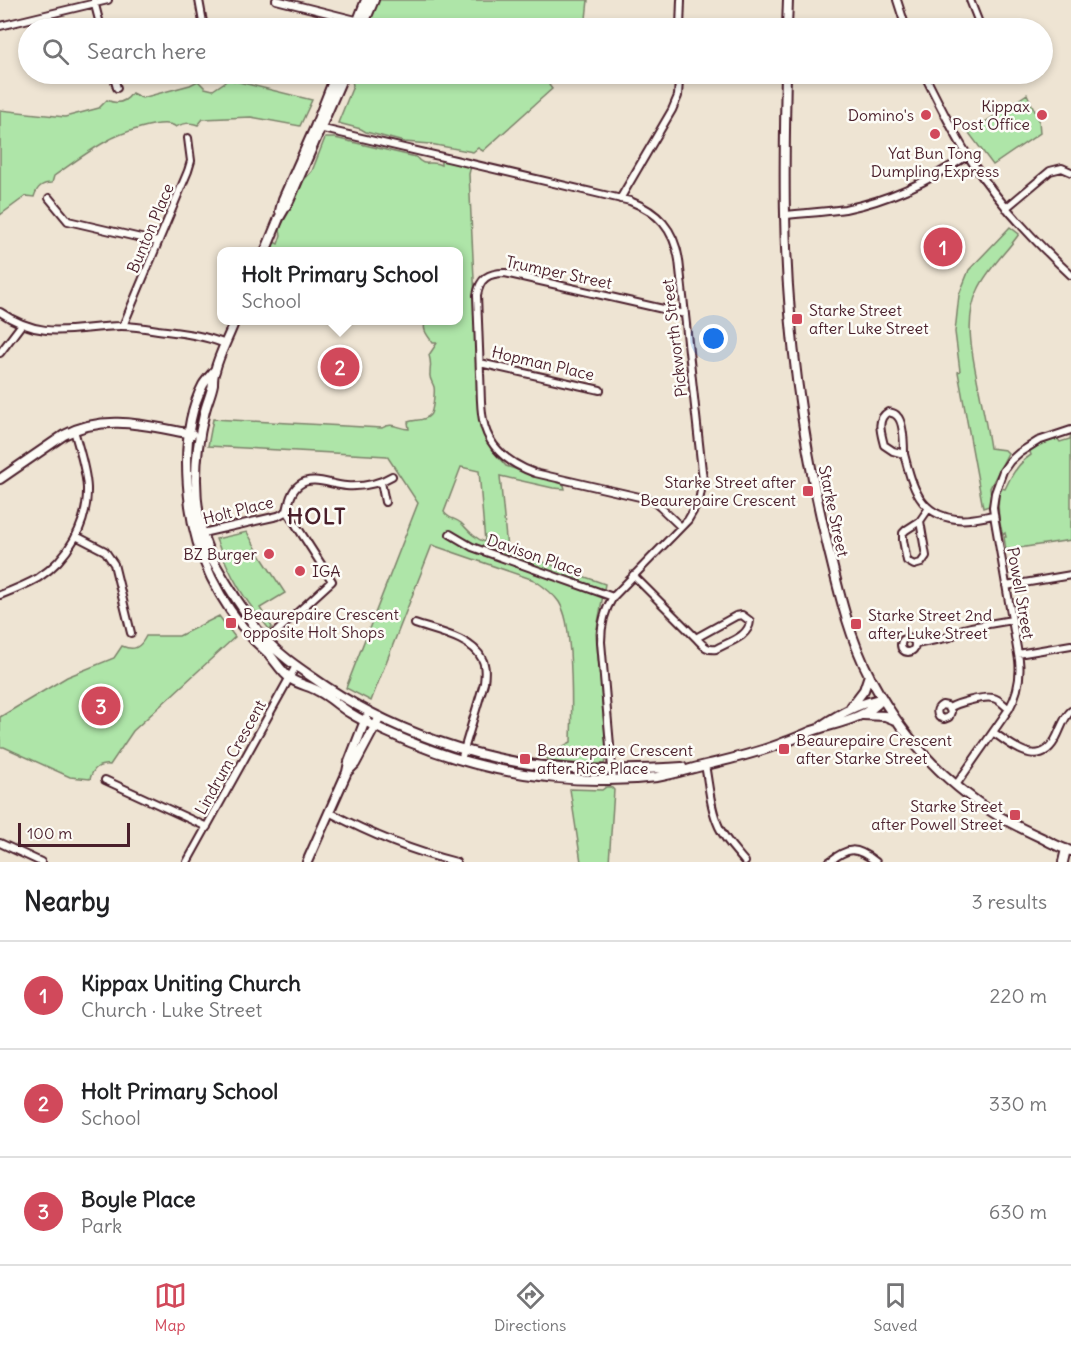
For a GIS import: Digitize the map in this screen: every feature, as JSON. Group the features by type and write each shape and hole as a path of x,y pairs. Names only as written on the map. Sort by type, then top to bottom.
{"street":[{"path":"31,18 108,0"},
{"path":"199,0 202,18"},
{"path":"276,0 336,18"},
{"path":"362,18 366,0"},
{"path":"364,18 374,0"},
{"path":"680,18 681,0"},
{"path":"787,18 788,0"},
{"path":"897,0 903,18"},
{"path":"970,0 977,18"},
{"path":"94,2 98,18"},
{"path":"0,26 18,21"},
{"path":"116,84 117,88"},
{"path":"318,127 333,84"},
{"path":"267,247 294,181 339,84"},
{"path":"620,199 672,110 678,96 679,84"},
{"name":"Starke Street","path":"786,84 785,215 795,366 821,520 849,626 869,675 882,699 896,721 934,766 982,806 1011,824 1069,850"},
{"path":"929,84 968,155 1006,208 1036,242 1071,275"},
{"name":"Pickworth Street","path":"318,127 630,201 649,209 672,235 678,251 703,480 699,501 694,511 613,597 604,613 601,632 613,780"},
{"name":"Bunton Place","path":"123,326 188,171 191,161 188,138"},
{"path":"785,215 843,209 888,197 924,182 968,155"},
{"path":"1006,208 1050,171 1062,168 1071,172"},
{"path":"50,198 68,221 158,242"},
{"name":"Trumper Street","path":"681,527 653,501 535,473 506,459 491,441 483,421 477,295 484,278 494,273 505,273 685,314"},
{"path":"0,312 22,324 50,331 123,326 195,335 225,344"},
{"path":"0,353 22,324"},
{"path":"199,534 197,481 200,435 215,370 233,325"},
{"name":"Hopman Place","path":"480,363 600,390"},
{"path":"215,370 204,384 198,397 189,433 188,490 199,534 270,655 289,678 317,690 352,715 428,749 461,760 530,775 613,780 658,777 744,756 860,715 876,706 882,699"},
{"path":"903,454 886,447 883,441 880,420 888,412 897,415 900,421 904,441 903,454 913,488 929,508 942,516 957,520 994,515"},
{"path":"0,479 54,440 92,424 133,423 200,435"},
{"path":"0,596 39,577 51,568 65,554 76,536 84,514 87,488 74,430"},
{"name":"Powell Street","path":"956,785 1009,709 1016,695 1019,680 1020,667 994,515 996,490 1003,471 1023,449 1033,443 1071,430"},
{"path":"287,511 294,490 308,481 347,486 370,485 392,476"},
{"path":"381,482 385,502"},
{"path":"920,520 926,556 921,563 914,565 907,561 903,537 906,530 920,520 929,508"},
{"name":"Holt Place","path":"199,534 278,516 287,511 332,581 264,644"},
{"name":"Davison Place","path":"450,534 472,547 613,597"},
{"path":"76,536 105,551 114,564 131,633"},
{"path":"633,575 696,638 712,650 747,632 750,621 742,615 736,616 696,638"},
{"path":"1006,586 1071,575"},
{"path":"916,644 950,637 971,627 1012,620"},
{"path":"415,624 463,640 475,648 482,659 485,671 484,683 461,760"},
{"path":"264,644 358,706 422,736 464,750 540,766 573,769 657,769 705,765"},
{"path":"1018,654 1071,645"},
{"name":"Lindrum Crescent","path":"187,862 296,666"},
{"path":"848,711 864,690 869,675"},
{"path":"949,708 958,703 989,698 997,700 1009,709"},
{"path":"814,731 832,718 870,701 882,699"},
{"path":"307,862 347,772 370,711"},
{"path":"993,732 1026,753 1041,752 1054,742 1066,715 1071,711"},
{"path":"860,715 885,716 896,721"},
{"path":"347,772 355,764 380,717"},
{"path":"1063,723 1071,725"},
{"path":"705,765 718,826 742,861"},
{"path":"105,780 207,826"},
{"path":"329,812 385,840 456,862"},
{"path":"0,843 41,862"},
{"path":"829,862 846,850 854,850 861,851 876,862"},
{"path":"1062,862 1069,850"}],"green space":[{"path":"377,0 588,0 586,18 371,18"},
{"path":"192,84 201,84 213,90 222,84 247,84 312,100 300,126 251,117 203,119 198,125 187,123 176,127 162,124 130,131 92,150 54,176 52,183 40,186 34,197 26,196 0,215 0,110 65,117 99,108 107,100 121,102 132,93 142,98"},
{"path":"353,84 550,84 552,89 483,151 478,148 473,152 404,142 338,123"},
{"path":"1027,94 1039,120 1040,133 993,165 969,133"},
{"path":"325,138 335,138 416,157 425,163 441,165 441,159 471,166 469,174 481,426 492,450 506,466 555,480 564,485 565,489 500,476 507,549 605,584 596,634 607,755 604,764 559,763 549,761 545,756 571,742 570,652 566,620 557,599 534,580 432,545 371,701 346,688 418,503 387,456 208,446 213,419 382,428 392,425 409,429 408,422 428,417 434,401 429,355 437,343 433,343 427,335 425,325 463,325 463,247 269,247 272,241 278,244 281,226 303,181 312,171","holes":["461,467 479,471 485,542 444,512"]},
{"path":"1010,227 1019,234 982,282 973,302 971,314 972,352 990,448 1005,450 1008,453 990,488 989,506 983,508 958,372 960,371 955,332 959,295 969,270"},
{"path":"1071,433 1071,540 1006,550 1004,537 1006,537 1005,533 1003,535 999,518 1000,488 1005,489 1015,470 1031,455 1029,449 1038,443 1056,437 1060,442 1070,439"},
{"path":"247,532 285,593 260,608 272,627 270,630 238,587 216,539"},
{"path":"219,616 235,637 133,731 110,765 97,768 90,779 70,777 0,747 0,717 67,677 114,658 122,646 136,647 146,636 179,636"},
{"path":"606,787 614,790 609,862 581,862 570,789 602,790"}],"place":[{"name":"Domino's","path":"926,115"},
{"name":"Kippax Post Office","path":"1042,115"},
{"name":"Yat Bun Tong Dumpling Express","path":"935,134"},
{"name":"Kippax Uniting Church","path":"943,247"},
{"name":"Starke Street after Luke Street","path":"797,319"},
{"name":"Holt Primary School","path":"340,367"},
{"name":"Starke Street after Beaurepaire Crescent","path":"808,491"},
{"name":"BZ Burger","path":"269,554"},
{"name":"IGA","path":"300,571"},
{"name":"Beaurepaire Crescent opposite Holt Shops","path":"231,623"},
{"name":"Starke Street 2nd after Luke Street","path":"856,624"},
{"name":"Boyle Place","path":"101,706"},
{"name":"Beaurepaire Crescent after Starke Street","path":"784,749"},
{"name":"Beaurepaire Crescent after Rice Place","path":"525,759"},
{"name":"Starke Street after Powell Street","path":"1015,815"}],"district":[{"name":"HOLT","path":"317,516"}]}
